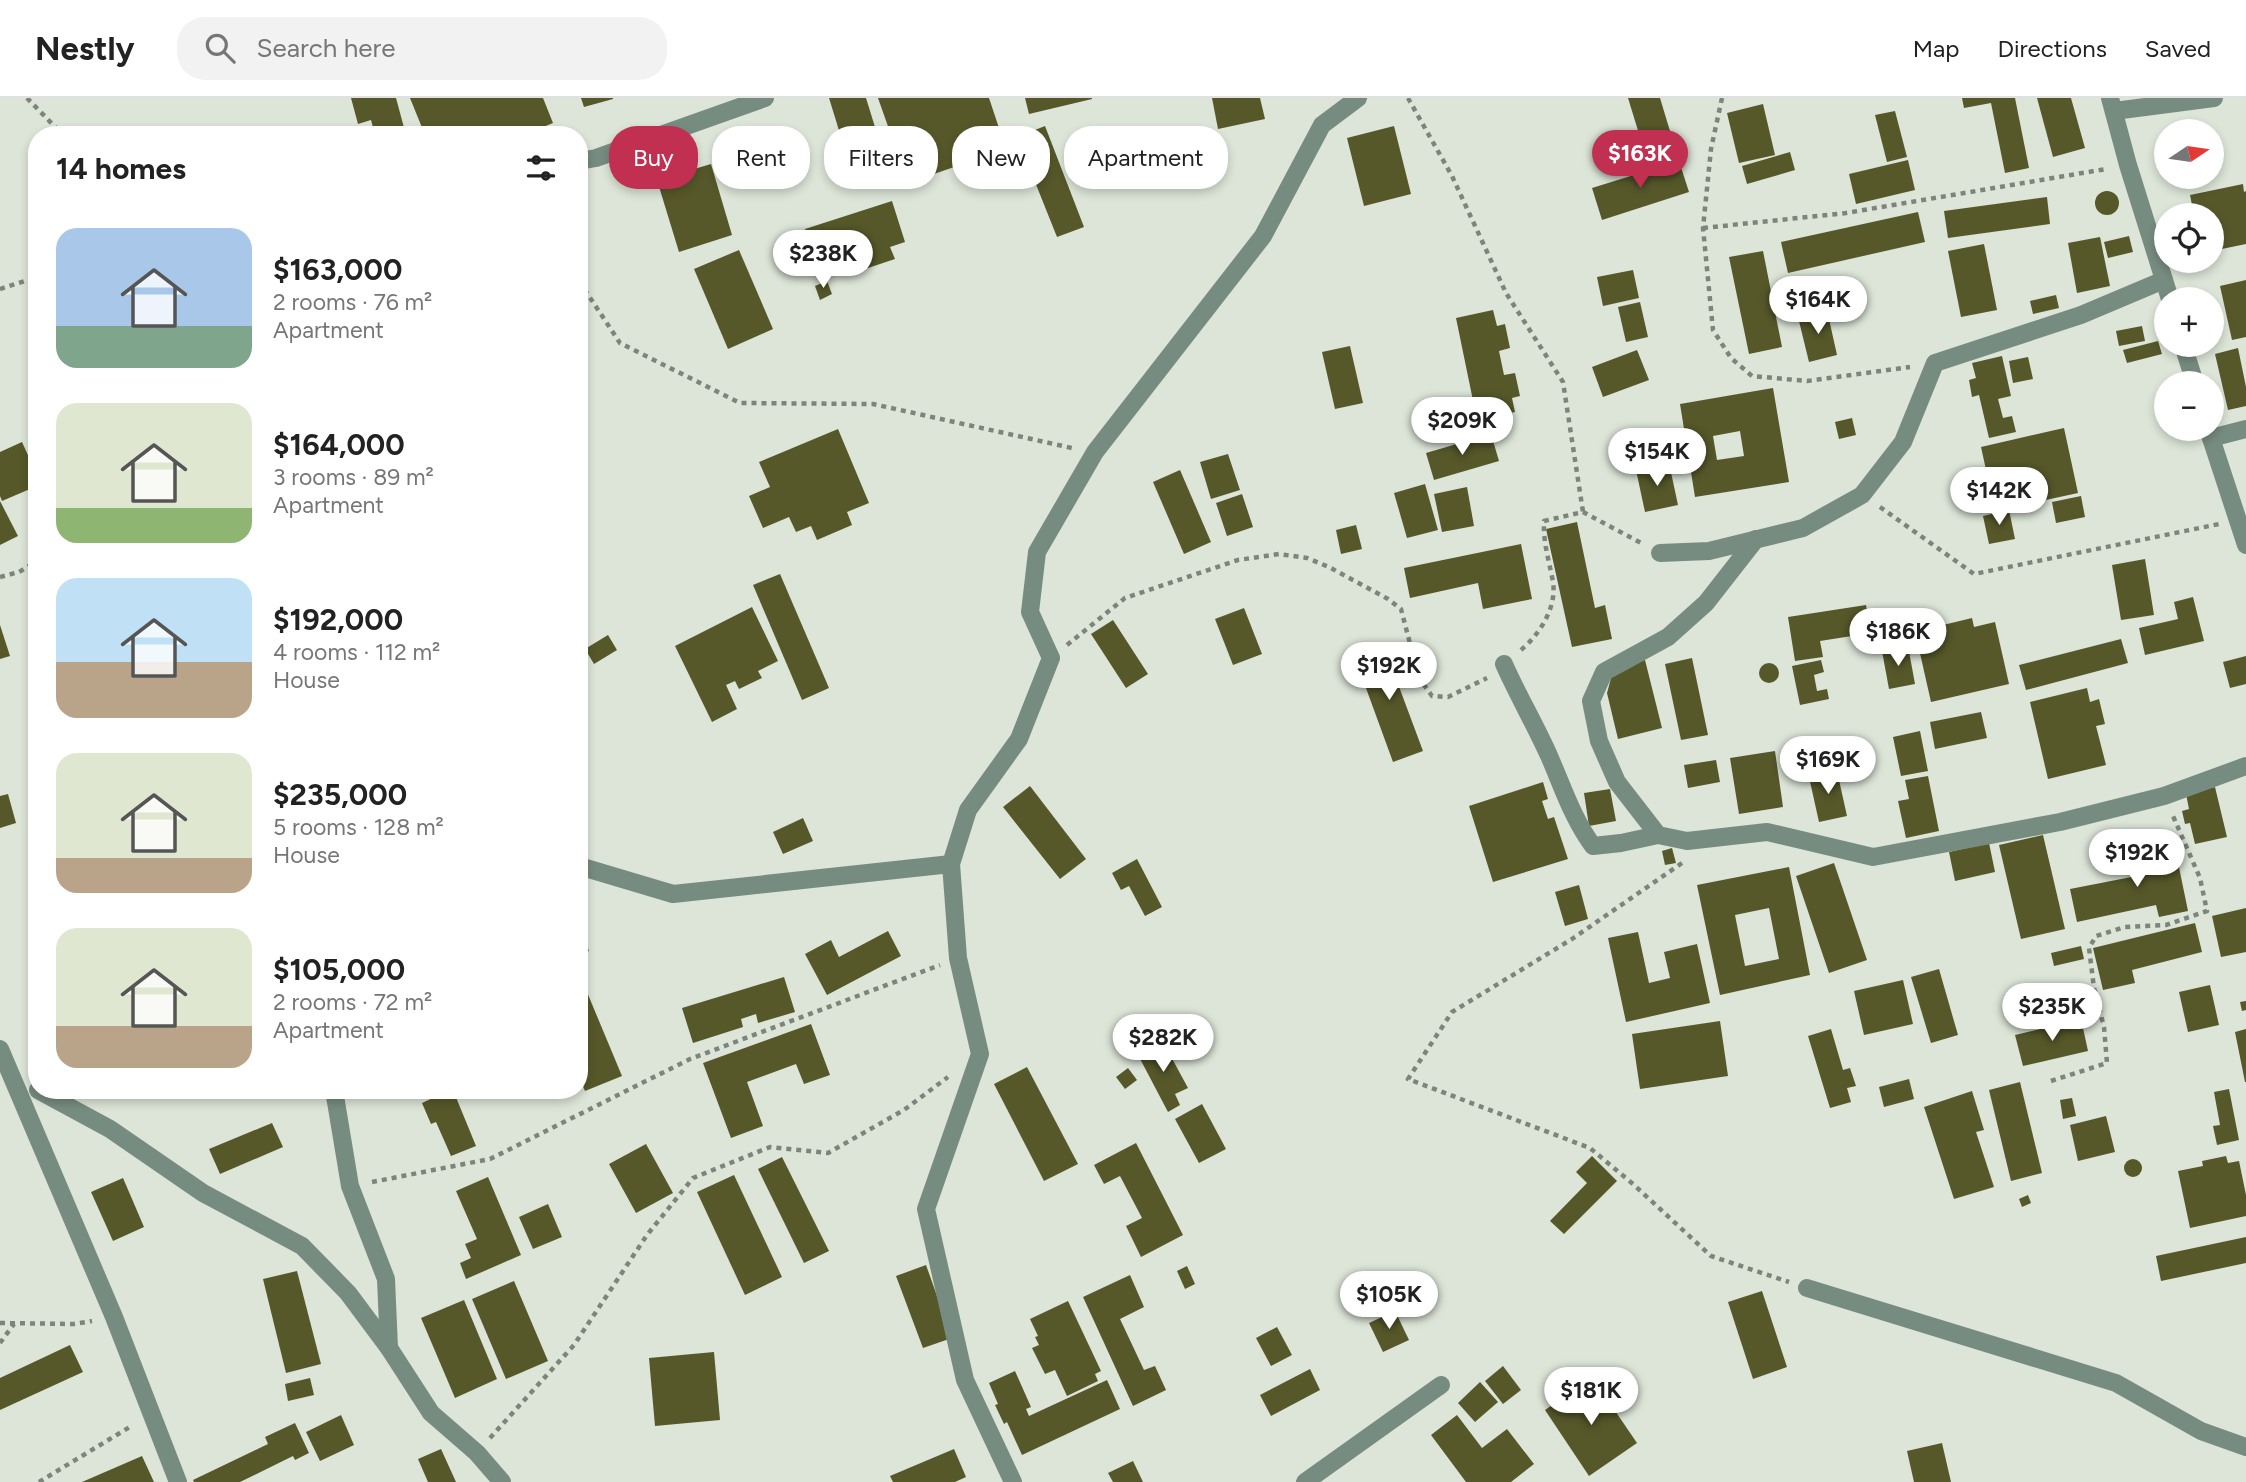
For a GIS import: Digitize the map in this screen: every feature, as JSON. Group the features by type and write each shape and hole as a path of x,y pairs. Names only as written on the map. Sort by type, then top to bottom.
{"street":[{"path":"588,159 765,98"},
{"path":"1013,1482 965,1380 926,1209 980,1054 958,958 951,864 968,810 1019,739 1051,658 1030,612 1037,552 1095,452 1263,236 1322,125 1357,98"},
{"path":"2166,287 2112,104 2214,98"},
{"path":"1660,553 1709,551 1803,528 1862,495 1903,442 1935,363 2081,315 2164,280"},
{"path":"2224,431 2246,429"},
{"path":"2212,441 2246,545"},
{"path":"1658,835 1617,782 1599,741 1591,701 1604,671 1668,638 1706,603 1756,539"},
{"path":"1504,664 1518,698 1550,758 1581,830 1593,846 1658,835 1687,841 1766,832 1873,857 2060,822 2164,796 2246,766"},
{"path":"588,869 673,894 951,864"},
{"path":"0,1049 114,1317 178,1482"},
{"path":"13,1076 28,1084"},
{"path":"55,1099 110,1129 203,1193 302,1246 348,1293 389,1348 431,1413 477,1453 502,1482"},
{"path":"336,1099 350,1186 386,1279 389,1348"},
{"path":"1807,1288 2116,1383 2201,1431 2246,1447"},
{"path":"1305,1482 1441,1385"}],"path":[{"path":"27,98 54,126"},
{"path":"1408,98 1452,176 1506,293 1563,382 1583,512"},
{"path":"1722,98 1711,149 1703,228 1713,330 1731,358 1752,376 1807,381 1935,363"},
{"path":"1703,228 1846,213 2128,165"},
{"path":"0,289 28,280"},
{"path":"588,295 620,343 740,403 873,404 1095,452"},
{"path":"1862,495 1974,574 2238,520"},
{"path":"1051,658 1125,598 1238,561 1279,554 1307,558 1329,567 1401,609 1419,678 1432,696 1448,697 1491,676 1528,644 1549,615 1554,585 1543,537 1544,521 1583,512 1660,553"},
{"path":"0,577 19,572 28,566"},
{"path":"2051,1081 2107,1063 2104,1027 2094,988 2089,948 2096,936 2125,927 2166,925 2207,911 2200,878 2164,796"},
{"path":"1686,860 1572,939 1452,1012 1408,1079 1590,1148 1712,1256 1807,1288"},
{"path":"350,1186 490,1159 690,1059 958,958"},
{"path":"477,1453 575,1345 647,1235 693,1178 770,1147 828,1153 904,1110 980,1054"},
{"path":"0,1324 74,1324 114,1317"},
{"path":"0,1343 14,1324"},
{"path":"39,1482 151,1413"}],"building":[{"path":"351,98 396,98 404,126 373,126 371,120 358,124"},
{"path":"410,98 543,98 553,123 546,126 421,126"},
{"path":"581,98 613,98 613,99 584,107"},
{"path":"829,98 866,98 875,126 838,126"},
{"path":"878,98 989,98 998,126 952,126 952,168 938,173 938,126 888,126"},
{"path":"1025,98 1092,98 1092,99 1029,114"},
{"path":"1212,98 1260,98 1265,119 1228,127 1217,126"},
{"path":"1628,98 1660,98 1673,141 1644,150"},
{"path":"1962,98 2015,98 2029,168 2005,173 1991,103 1964,108"},
{"path":"2037,98 2071,98 2085,148 2053,157"},
{"path":"1763,104 1775,155 1739,163 1727,113"},
{"path":"1895,111 1907,157 1887,162 1875,115"},
{"path":"1394,126 1411,194 1364,206 1347,138"},
{"path":"1050,139 1064,175 1064,189 1069,189 1084,227 1057,237 1038,189 1050,189"},
{"path":"1790,152 1795,170 1747,184 1742,166"},
{"path":"1908,160 1915,190 1856,204 1849,174"},
{"path":"1679,161 1689,192 1602,220 1592,188"},
{"path":"711,164 712,189 718,189 732,235 679,252 660,189 698,189 698,168"},
{"path":"2243,184 2244,192 2246,191 2246,244 2224,249 2224,203 2192,203 2190,195"},
{"path":"2107,191 2115,195 2119,203 2115,211 2107,215 2099,211 2095,203 2099,195"},
{"path":"2047,197 2050,224 1948,238 1944,211"},
{"path":"892,201 905,242 890,247 895,259 868,268 864,257 833,267 826,247 812,251 805,229"},
{"path":"1918,212 1925,242 1788,273 1781,242"},
{"path":"2129,236 2133,252 2108,258 2104,242"},
{"path":"2100,237 2110,286 2077,293 2068,243"},
{"path":"1984,244 1997,310 1961,317 1948,251"},
{"path":"739,250 773,329 728,349 694,269"},
{"path":"1763,251 1782,347 1749,354 1729,257"},
{"path":"1633,270 1639,298 1603,306 1597,277"},
{"path":"2246,280 2246,337 2232,340 2224,304 2224,287 2220,286"},
{"path":"827,281 832,294 820,300 815,286"},
{"path":"2056,295 2059,308 2033,314 2030,301"},
{"path":"1640,302 1648,337 1626,342 1618,307"},
{"path":"1493,310 1497,326 1505,324 1510,348 1499,351 1504,375 1515,373 1520,396 1512,398 1515,412 1477,420 1456,318"},
{"path":"1827,310 1837,355 1809,362 1798,317"},
{"path":"2142,326 2145,341 2119,346 2116,331"},
{"path":"2154,342 2154,356 2127,363 2123,350"},
{"path":"1350,346 1363,403 1335,409 1322,352"},
{"path":"2238,348 2246,387 2246,406 2228,410 2224,393 2224,371 2219,371 2216,357 2224,357 2224,352"},
{"path":"1637,350 1649,380 1603,397 1592,367"},
{"path":"2002,356 2011,396 1998,399 2003,418 2012,416 2016,432 1989,438 1979,395 1972,397 1969,380 1976,378 1972,363"},
{"path":"2028,357 2033,379 2013,383 2009,361"},
{"path":"1773,388 1789,482 1695,497 1680,404","holes":["1740,431 1744,456 1717,460 1713,436"]},
{"path":"1852,418 1856,435 1839,439 1835,422"},
{"path":"2064,428 2078,493 1995,511 1981,447"},
{"path":"838,429 869,503 847,512 852,525 817,540 811,526 796,532 789,517 763,528 749,496 770,487 759,462"},
{"path":"1491,434 1499,461 1434,480 1426,453"},
{"path":"22,442 28,455 28,490 2,501 0,496 0,452"},
{"path":"1228,454 1240,490 1211,499 1200,462"},
{"path":"1669,463 1678,505 1645,512 1636,470"},
{"path":"1180,470 1211,542 1184,554 1153,482"},
{"path":"1425,484 1438,530 1407,538 1394,493"},
{"path":"1467,487 1474,526 1442,532 1434,494"},
{"path":"1242,494 1253,527 1227,536 1216,503"},
{"path":"2081,496 2085,517 2056,523 2052,502"},
{"path":"0,501 18,536 0,545"},
{"path":"2009,510 2015,539 1989,544 1983,516"},
{"path":"1577,522 1595,608 1605,605 1612,639 1572,647 1546,529"},
{"path":"1356,525 1362,549 1341,554 1336,530"},
{"path":"1521,544 1532,599 1483,609 1478,583 1410,598 1404,568"},
{"path":"2145,559 2154,615 2121,620 2112,565"},
{"path":"780,574 829,688 802,700 753,585"},
{"path":"2193,597 2204,641 2145,655 2139,628 2178,619 2174,602"},
{"path":"1866,605 1871,633 1820,641 1823,657 1795,661 1788,617"},
{"path":"752,607 778,661 758,671 762,678 739,689 735,681 726,685 737,709 712,722 675,646"},
{"path":"1244,608 1262,654 1233,665 1215,619"},
{"path":"1972,618 1974,627 1995,622 2009,684 1931,702 1917,640 1941,634 1939,626"},
{"path":"1113,620 1148,674 1126,688 1091,634"},
{"path":"0,625 10,656 0,659"},
{"path":"608,635 617,650 594,664 588,654 588,647"},
{"path":"2121,639 2128,663 2026,690 2019,665"},
{"path":"1389,645 1403,683 1398,684 1423,751 1393,762 1355,658"},
{"path":"1908,646 1915,684 1889,689 1882,651"},
{"path":"2246,656 2246,684 2230,688 2223,662"},
{"path":"1692,658 1708,735 1681,740 1665,664"},
{"path":"1645,660 1662,728 1618,739 1607,693 1614,667"},
{"path":"1821,660 1824,672 1814,675 1817,691 1827,689 1829,699 1800,705 1792,666"},
{"path":"1769,663 1776,666 1779,673 1776,680 1769,683 1762,680 1759,673 1762,666"},
{"path":"2087,688 2090,702 2099,699 2105,724 2096,726 2106,765 2048,779 2030,702"},
{"path":"1981,712 1987,738 1935,749 1930,722"},
{"path":"1920,731 1928,771 1901,776 1893,737"},
{"path":"1775,751 1783,807 1739,814 1730,758"},
{"path":"1716,760 1720,782 1688,788 1684,765"},
{"path":"1837,771 1847,816 1819,822 1809,777"},
{"path":"1928,776 1939,831 1906,838 1898,801 1909,799 1905,780"},
{"path":"1543,782 1548,799 1542,801 1548,819 1554,817 1568,859 1493,882 1469,806"},
{"path":"1030,786 1086,859 1060,879 1003,807"},
{"path":"2215,787 2227,837 2195,844 2190,823 2185,824 2182,811 2189,809 2186,794"},
{"path":"1610,789 1616,821 1589,826 1584,793"},
{"path":"8,794 16,823 0,828 0,796"},
{"path":"803,818 813,841 783,854 773,832"},
{"path":"2043,835 2065,929 2021,939 1999,845"},
{"path":"2173,838 2188,911 2159,917 2156,905 2077,922 2070,889 2152,873 2146,843"},
{"path":"1989,843 1995,872 1955,881 1949,852"},
{"path":"1672,848 1676,863 1665,865 1662,851"},
{"path":"1137,859 1162,907 1145,916 1129,886 1121,890 1112,873"},
{"path":"1834,863 1867,960 1829,973 1796,876"},
{"path":"1789,867 1810,975 1720,995 1697,885","holes":["1769,908 1779,959 1745,966 1735,915"]},
{"path":"1579,885 1588,919 1565,926 1555,892"},
{"path":"2246,908 2246,952 2221,957 2212,916"},
{"path":"2195,923 2202,952 2132,970 2135,983 2103,990 2093,948"},
{"path":"888,931 901,956 827,995 805,954 831,940 839,957"},
{"path":"1638,932 1649,983 1670,978 1664,952 1697,944 1710,1003 1626,1022 1608,938"},
{"path":"2081,946 2084,959 2054,966 2051,953"},
{"path":"1939,969 1958,1035 1931,1043 1911,977"},
{"path":"784,977 795,1012 758,1023 756,1014 741,1019 743,1027 693,1043 682,1008"},
{"path":"1903,980 1913,1024 1864,1035 1854,991"},
{"path":"2210,985 2219,1025 2188,1032 2179,992"},
{"path":"588,995 622,1076 588,1090"},
{"path":"2246,1001 2246,1010 2242,1011 2240,1002"},
{"path":"2081,1019 2088,1051 2023,1066 2015,1035"},
{"path":"1720,1021 1728,1076 1640,1089 1632,1034"},
{"path":"811,1024 830,1075 804,1084 796,1064 747,1082 763,1126 731,1138 703,1063"},
{"path":"1831,1029 1843,1070 1850,1068 1856,1086 1847,1088 1851,1102 1830,1108 1808,1036"},
{"path":"2246,1029 2246,1082 2245,1082 2235,1032"},
{"path":"1162,1040 1188,1088 1175,1094 1180,1105 1168,1112 1137,1053"},
{"path":"1027,1067 1078,1164 1044,1181 994,1084"},
{"path":"1128,1068 1137,1080 1125,1089 1116,1077"},
{"path":"1909,1079 1914,1099 1884,1107 1879,1087"},
{"path":"2020,1082 2042,1173 2011,1181 1989,1090"},
{"path":"2229,1089 2239,1140 2217,1145 2213,1126 2220,1125 2214,1092"},
{"path":"1972,1091 1984,1130 1976,1132 1994,1187 1954,1199 1924,1107"},
{"path":"2072,1098 2076,1116 2063,1119 2060,1100"},
{"path":"431,1099 457,1099 476,1146 451,1156 436,1122 431,1124 422,1103"},
{"path":"1202,1104 1226,1149 1199,1163 1175,1119"},
{"path":"2106,1116 2115,1152 2078,1161 2070,1125"},
{"path":"272,1123 283,1147 220,1174 209,1149"},
{"path":"1136,1143 1183,1235 1141,1257 1126,1226 1142,1218 1120,1176 1104,1184 1094,1165"},
{"path":"646,1144 673,1193 636,1213 609,1164"},
{"path":"1592,1156 1617,1181 1564,1234 1550,1221 1587,1183 1576,1172"},
{"path":"2226,1156 2228,1163 2239,1161 2246,1195 2246,1216 2190,1228 2178,1171 2203,1166 2202,1161"},
{"path":"782,1157 829,1251 804,1263 758,1169"},
{"path":"2133,1159 2139,1162 2142,1168 2139,1174 2133,1177 2127,1174 2124,1168 2127,1162"},
{"path":"734,1175 782,1277 745,1295 697,1192"},
{"path":"488,1177 521,1255 466,1279 460,1263 471,1258 465,1244 477,1239 456,1191"},
{"path":"123,1178 144,1227 113,1241 91,1192"},
{"path":"2028,1195 2031,1203 2022,1207 2019,1199"},
{"path":"548,1204 562,1237 533,1249 519,1217"},
{"path":"2246,1237 2246,1263 2161,1281 2156,1256"},
{"path":"926,1265 952,1338 923,1348 896,1276"},
{"path":"1187,1266 1195,1284 1185,1289 1177,1271"},
{"path":"297,1271 321,1364 286,1373 263,1279"},
{"path":"1130,1275 1144,1307 1120,1319 1144,1370 1155,1366 1166,1390 1133,1406 1083,1297"},
{"path":"514,1281 548,1361 506,1379 472,1299"},
{"path":"1762,1291 1787,1367 1753,1379 1728,1302"},
{"path":"464,1300 497,1379 455,1398 421,1318"},
{"path":"1068,1301 1101,1371 1095,1374 1098,1381 1067,1396 1055,1370 1045,1374 1032,1348 1039,1345 1030,1319"},
{"path":"1395,1311 1409,1340 1383,1352 1369,1323"},
{"path":"1277,1327 1292,1355 1271,1366 1256,1338"},
{"path":"70,1345 83,1372 0,1410 0,1378"},
{"path":"714,1352 720,1420 655,1426 649,1358"},
{"path":"1503,1366 1521,1390 1503,1404 1485,1381"},
{"path":"1310,1369 1320,1390 1271,1416 1260,1395"},
{"path":"1015,1371 1031,1407 1026,1409 1029,1416 1107,1380 1120,1409 1022,1455 1007,1422 1004,1424 995,1405 998,1404 989,1383"},
{"path":"1592,1377 1637,1443 1589,1476 1545,1410"},
{"path":"310,1378 314,1395 288,1401 285,1384"},
{"path":"1480,1382 1498,1402 1475,1422 1458,1403"},
{"path":"341,1415 354,1445 320,1461 306,1432"},
{"path":"1457,1415 1482,1448 1507,1429 1534,1464 1511,1482 1466,1482 1431,1435"},
{"path":"295,1423 309,1453 295,1460 293,1456 240,1482 194,1482 193,1480 268,1444 265,1437"},
{"path":"1942,1443 1951,1482 1914,1482 1907,1451"},
{"path":"441,1449 456,1482 428,1482 418,1459"},
{"path":"954,1449 966,1477 955,1482 893,1482 890,1476"},
{"path":"142,1456 154,1482 82,1482"},
{"path":"1133,1461 1143,1482 1113,1482 1108,1473"}]}
